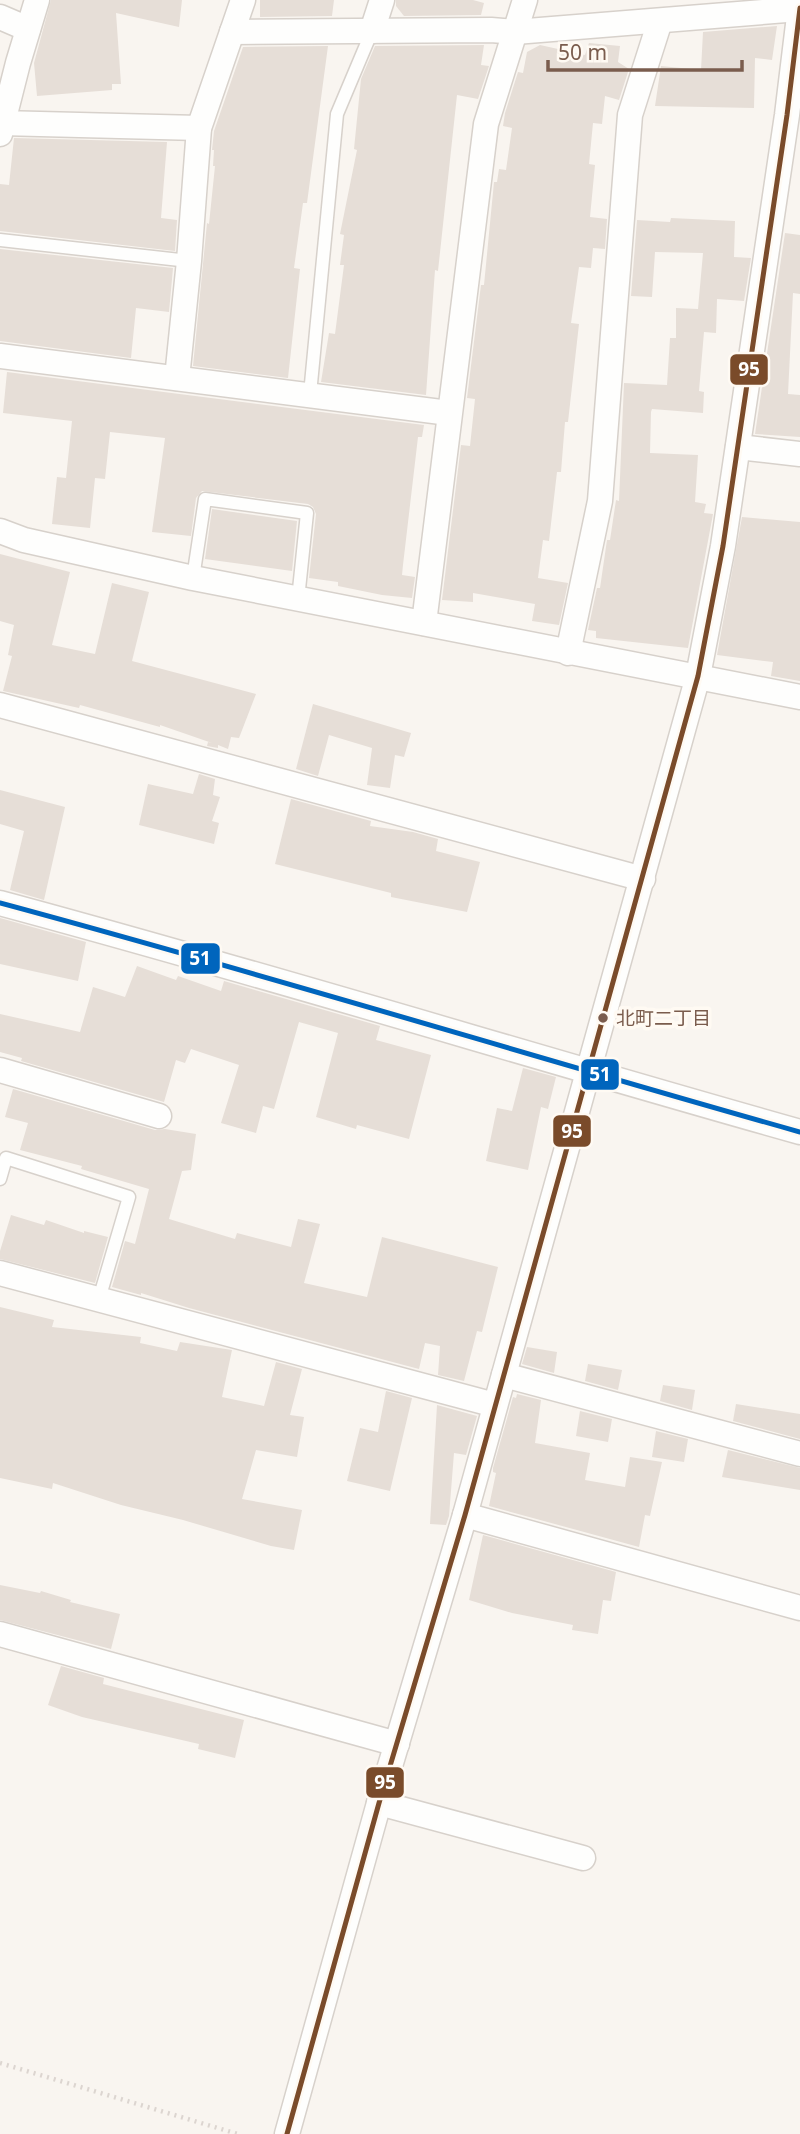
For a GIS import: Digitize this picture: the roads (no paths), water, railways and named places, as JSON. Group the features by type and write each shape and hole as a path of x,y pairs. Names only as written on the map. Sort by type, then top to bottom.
{"street":[{"path":"37,0 1,127 199,128"},
{"path":"177,378 199,128 243,0"},
{"path":"372,31 382,0"},
{"path":"425,623 486,124 525,0"},
{"path":"287,2134 380,1803 465,1516 698,676 723,546 794,115 800,9 796,0"},
{"path":"232,32 515,32 800,9"},
{"path":"0,17 28,29"},
{"path":"568,653 600,501 629,115 660,20"},
{"path":"0,356 449,413"},
{"path":"738,447 800,454"},
{"path":"0,531 24,540 193,578 800,698"},
{"path":"0,705 643,879"},
{"path":"0,903 190,954 588,1073 800,1132"},
{"path":"0,1070 159,1115"},
{"path":"0,1273 495,1405"},
{"path":"504,1375 800,1454"},
{"path":"465,1516 800,1608"},
{"path":"0,1634 397,1744"},
{"path":"380,1803 583,1858"}],"lane":[{"path":"310,394 337,114 372,31"},
{"path":"0,240 189,261"},
{"path":"193,578 205,499 307,513 298,599"},
{"path":"0,1179 6,1158 129,1197 99,1299"}],"place":[{"name":"北町二丁目","path":"603,1018"}]}
